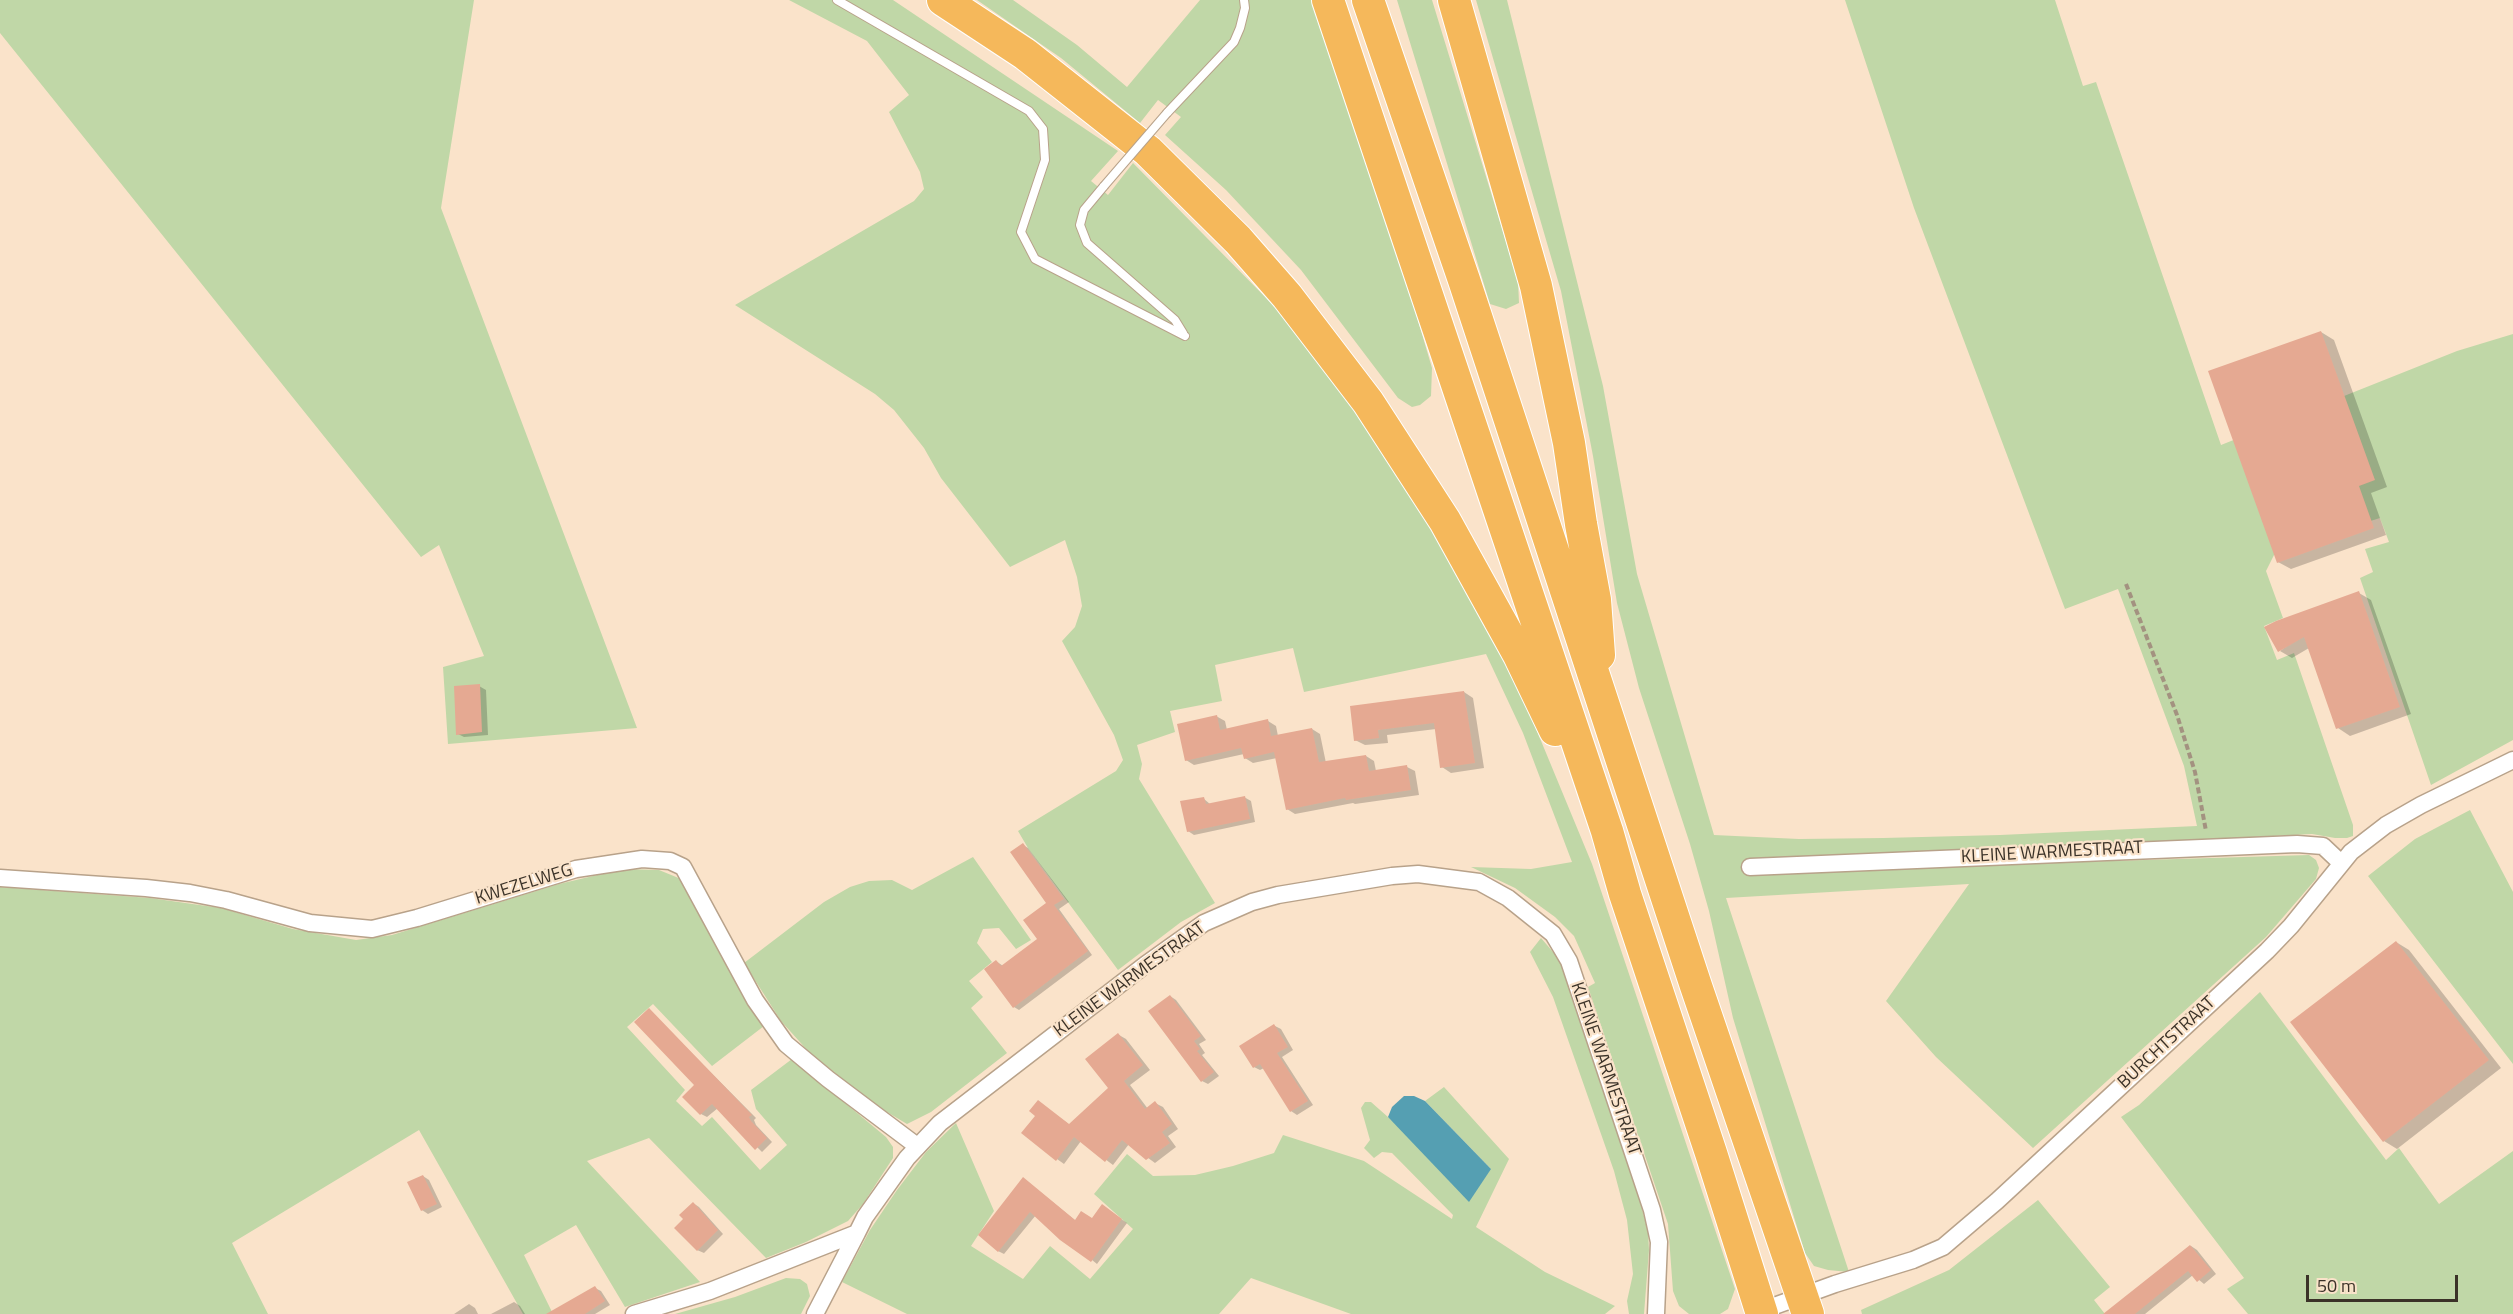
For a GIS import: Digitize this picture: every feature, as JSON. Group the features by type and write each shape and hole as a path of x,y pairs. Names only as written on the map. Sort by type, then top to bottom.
{"highway":[{"path":"943,0 1024,54 1148,151 1238,240 1326,346 1406,457 1485,591 1548,714 1625,894"},
{"path":"1328,0 1607,831 1625,894 1711,1153 1758,1313"},
{"path":"1368,0 1464,280 1692,975 1806,1305"},
{"path":"1454,0 1538,297 1569,443 1595,600 1601,698"}],"street":[{"name":"BURCHTSTRAAT","path":"1758,1313 1806,1305 1943,1247 2267,951 2291,926 2351,852 2386,825 2421,805 2513,760"},
{"name":"KLEINE WARMESTRAAT","path":"1750,867 2209,846 2323,846 2341,863"},
{"name":"KWEZELWEG","path":"0,878 146,888 226,900 310,923 372,928 417,918 576,869 642,859 670,861 682,867 755,1000 786,1044 828,1079 917,1146"},
{"name":"KLEINE WARMESTRAAT","path":"815,1314 865,1217 917,1146 940,1123 1145,965 1204,923 1252,902 1278,895 1392,876 1418,874 1479,882 1508,898 1553,934 1569,961 1652,1210 1659,1242 1656,1314"},
{"path":"634,1314 710,1291 857,1233"}],"lane":[{"path":"837,0 1029,111 1043,129 1045,160 1021,232 1035,259 1185,336 1175,320 1087,243 1080,225 1084,210 1104,186 1167,113 1234,42 1245,8 1244,0"}],"path":[{"path":"2126,584 2195,772 2209,846"}],"green space":[{"path":"0,0 474,0 441,208 637,728 448,744 443,667 484,656 439,545 421,557 0,33"},
{"path":"789,0 893,0 1118,151 1091,181 1108,195 1133,163 1278,310 1357,409 1451,555 1527,707 1592,864 1735,1289 1728,1309 1720,1314 1689,1314 1679,1306 1673,1291 1668,1224 1588,987 1595,983 1574,936 1555,917 1515,888 1471,867 1531,869 1572,862 1523,733 1486,654 1304,692 1293,648 1215,665 1222,701 1170,711 1175,732 1137,745 1142,764 1139,779 1215,903 1181,922 1118,970 1028,848 1018,831 1116,771 1123,760 1114,735 1062,641 1075,627 1082,606 1077,577 1065,540 1010,567 941,478 924,448 894,410 875,394 735,305 914,201 924,189 920,172 889,112 909,95 867,41"},
{"path":"977,0 1013,0 1077,45 1127,87 1200,0 1314,0 1407,283 1432,368 1431,396 1420,405 1412,407 1398,398 1301,270 1226,190 1165,135 1181,117 1158,100 1140,123 1061,58"},
{"path":"1397,0 1432,0 1518,281 1519,303 1506,309 1490,304"},
{"path":"1476,0 1507,0 1603,386 1637,574 1714,835 1799,839 1883,838 2197,826 2184,766 2118,589 2065,609 1914,208 1845,0 2055,0 2083,86 2096,82 2221,445 2457,351 2513,334 2513,740 2431,785 2360,578 2373,572 2365,549 2389,542 2380,518 2276,551 2266,571 2283,618 2264,626 2277,660 2294,653 2353,825 2353,836 2335,838 2312,834 1945,853 1947,866 2309,855 2316,860 2319,868 2316,879 2266,937 2033,1148 1936,1057 1886,1001 1969,884 1726,898 1849,1272 1814,1266 1805,1253 1733,1018 1709,911 1690,844 1639,688 1617,603 1593,456 1561,291"},
{"path":"2470,810 2513,892 2513,1064 2368,876 2415,839"},
{"path":"973,857 1031,940 1016,949 999,928 983,929 977,943 992,962 969,981 983,997 971,1008 1007,1053 931,1112 907,1124 872,1103 808,1051 781,1021 744,963 824,902 850,887 869,881 892,880 912,890"},
{"path":"623,869 659,870 681,879 764,1026 712,1066 653,1004 627,1027 685,1090 676,1101 702,1126 712,1117 760,1170 787,1145 756,1109 751,1090 792,1059 886,1137 893,1147 893,1158 863,1204 848,1221 806,1242 766,1258 649,1138 587,1161 700,1282 625,1307 576,1225 524,1255 553,1314 523,1314 419,1130 232,1243 268,1314 0,1314 0,887 150,898 221,908 293,929 356,940 392,935 559,884"},
{"path":"1541,938 1559,959 1640,1201 1648,1232 1649,1250 1644,1314 1629,1314 1627,1301 1633,1274 1627,1220 1614,1171 1553,997 1530,952"},
{"path":"2260,992 2386,1160 2399,1148 2439,1204 2513,1151 2513,1314 2248,1314 2227,1289 2244,1278 2121,1117 2139,1105"},
{"path":"1444,1087 1509,1159 1476,1227 1545,1272 1615,1306 1605,1314 1351,1314 1251,1278 1219,1314 907,1314 842,1282 870,1230 897,1190 926,1152 956,1123 994,1211 971,1246 1023,1279 1050,1246 1090,1279 1133,1229 1094,1194 1127,1154 1153,1176 1195,1175 1274,1153 1283,1135 1364,1161 1452,1219 1453,1215 1392,1153 1382,1152 1374,1158 1364,1148 1370,1140 1361,1108 1365,1102 1371,1102 1397,1125 1491,1169 1425,1101"},
{"path":"2038,1200 2110,1287 2094,1300 2105,1314 1862,1314 1861,1310 1949,1270"},
{"path":"786,1278 800,1279 807,1284 810,1296 801,1314 675,1314 735,1297"}],"water":[{"path":"1404,1096 1414,1096 1425,1101 1491,1169 1469,1202 1388,1117 1392,1107"}],"building":[{"path":"2321,331 2375,480 2359,486 2374,528 2277,563 2208,371"},
{"path":"2359,591 2400,707 2336,729 2304,637 2278,652 2264,627"},
{"path":"480,684 482,732 456,735 454,686"},
{"path":"1464,691 1475,763 1440,768 1434,723 1378,730 1379,738 1354,741 1350,706"},
{"path":"1217,715 1220,730 1268,719 1271,736 1312,728 1319,762 1366,755 1369,771 1407,765 1411,790 1346,800 1345,798 1286,810 1274,752 1244,759 1241,748 1185,761 1177,724"},
{"path":"1245,796 1250,819 1187,832 1180,801 1204,797 1206,804"},
{"path":"1023,843 1064,899 1054,905 1088,951 1013,1008 984,969 996,960 1001,966 1037,939 1023,920 1046,903 1010,852"},
{"path":"2396,941 2489,1060 2383,1142 2290,1022"},
{"path":"1170,995 1201,1036 1194,1041 1200,1049 1197,1051 1214,1072 1201,1082 1148,1011"},
{"path":"649,1008 752,1115 749,1117 751,1121 767,1138 755,1150 712,1104 700,1115 682,1097 694,1085 634,1022"},
{"path":"1274,1024 1288,1047 1277,1053 1308,1101 1290,1112 1260,1064 1253,1068 1239,1046"},
{"path":"1118,1033 1143,1065 1124,1081 1145,1109 1155,1101 1172,1124 1162,1132 1170,1143 1146,1160 1122,1140 1105,1162 1074,1137 1056,1161 1021,1133 1035,1116 1029,1111 1038,1100 1069,1124 1108,1088 1085,1059"},
{"path":"423,1175 437,1204 421,1211 407,1182"},
{"path":"1023,1177 1075,1220 1081,1211 1092,1218 1102,1204 1122,1219 1091,1262 1060,1240 1030,1212 998,1252 978,1235"},
{"path":"693,1202 718,1230 697,1251 674,1228 683,1219 679,1215"},
{"path":"2190,1245 2211,1270 2197,1282 2188,1271 2135,1314 2103,1314"},
{"path":"595,1286 605,1301 585,1314 546,1314"}]}
